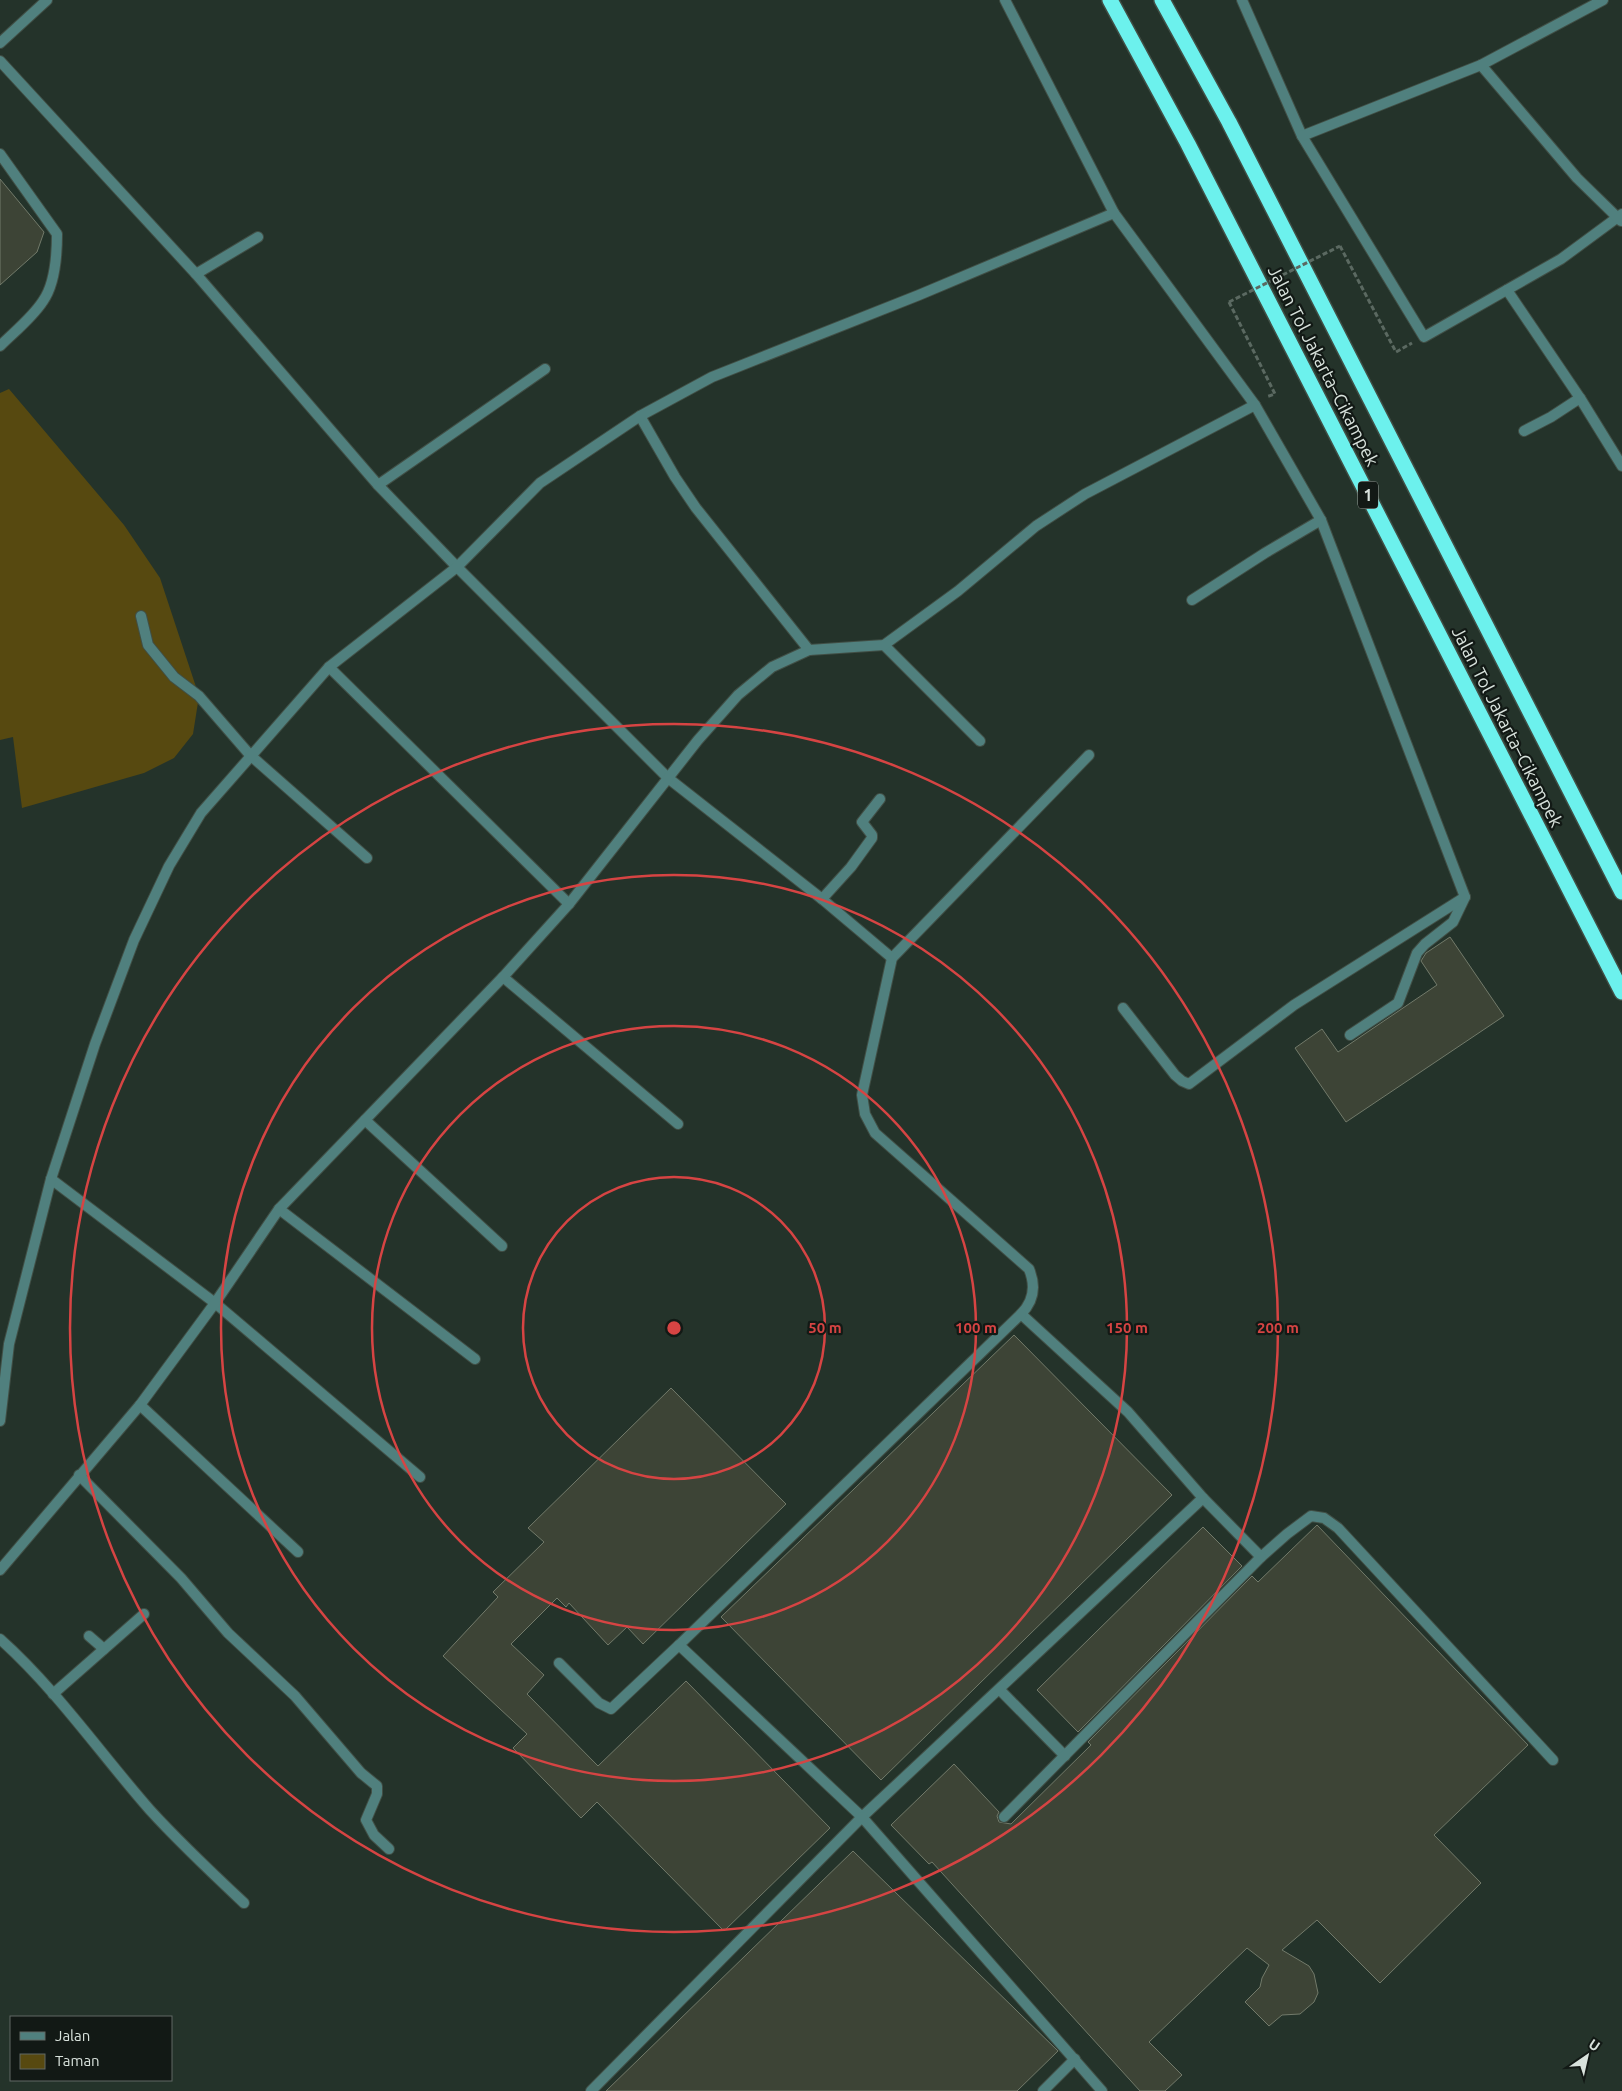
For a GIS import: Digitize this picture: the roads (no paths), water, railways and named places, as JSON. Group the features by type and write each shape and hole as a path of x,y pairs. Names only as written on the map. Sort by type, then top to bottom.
{"highway":[{"name":"Jalan Tol Jakarta–Cikampek","path":"1110,0 1188,144 1622,992"},
{"name":"Jalan Tol Jakarta–Cikampek","path":"1162,0 1229,122 1622,892"}],"street":[{"path":"0,43 47,0"},
{"path":"1005,0 1114,213 1255,404 1321,520 1465,897 1453,922 1417,953 1398,1003 1350,1035"},
{"path":"1242,0 1302,136 1424,337 1561,259 1621,218 1571,171 1481,65"},
{"path":"1302,136 1481,65 1602,0"},
{"path":"0,61 196,274 378,485 457,567 668,778 822,899 892,958"},
{"path":"0,154 57,234 57,249 50,283 43,301 0,346"},
{"path":"0,1421 5,1344 51,1179 95,1044 134,940 169,866 201,813 329,667 457,567 540,483 592,446 640,416 712,377 919,295 1114,213"},
{"path":"196,274 258,237"},
{"path":"1508,290 1580,398 1622,466"},
{"path":"378,485 544,369"},
{"path":"1524,431 1551,417 1580,398"},
{"path":"0,1570 140,1405 215,1303 279,1209 503,977 568,904 668,778 738,695 772,667 809,650 884,645 958,591 1036,526 1085,494 1255,404"},
{"path":"640,416 675,477 696,508 809,650"},
{"path":"1192,600 1321,520"},
{"path":"141,616 148,645 174,677 199,696 250,755 367,858"},
{"path":"884,645 980,741"},
{"path":"329,667 568,904"},
{"path":"559,1663 599,1703 611,1710 1030,1306 1034,1280 1029,1269 875,1133 865,1114 862,1095 892,958 1089,755"},
{"path":"822,899 851,867 872,838 872,835 862,822 880,799"},
{"path":"1123,1008 1175,1075 1182,1082 1189,1084 1294,1005 1465,897"},
{"path":"503,977 678,1124"},
{"path":"365,1120 502,1246"},
{"path":"51,1179 215,1303 420,1477"},
{"path":"279,1209 475,1359"},
{"path":"1020,1314 1128,1412 1203,1498 1261,1557"},
{"path":"140,1405 298,1552"},
{"path":"79,1475 181,1578 228,1633 294,1696 361,1773 377,1786 377,1794 366,1820 374,1835 390,1849"},
{"path":"591,2091 862,1817 1000,1690 1203,1498"},
{"path":"1004,1818 1261,1557 1287,1534 1312,1516 1324,1518 1338,1528 1553,1760"},
{"path":"53,1694 144,1614"},
{"path":"89,1636 104,1649"},
{"path":"0,1639 29,1665 150,1809 188,1850 244,1903"},
{"path":"679,1645 862,1817 1102,2091"},
{"path":"1000,1690 1065,1756"},
{"path":"1043,2091 1075,2059"}]}
